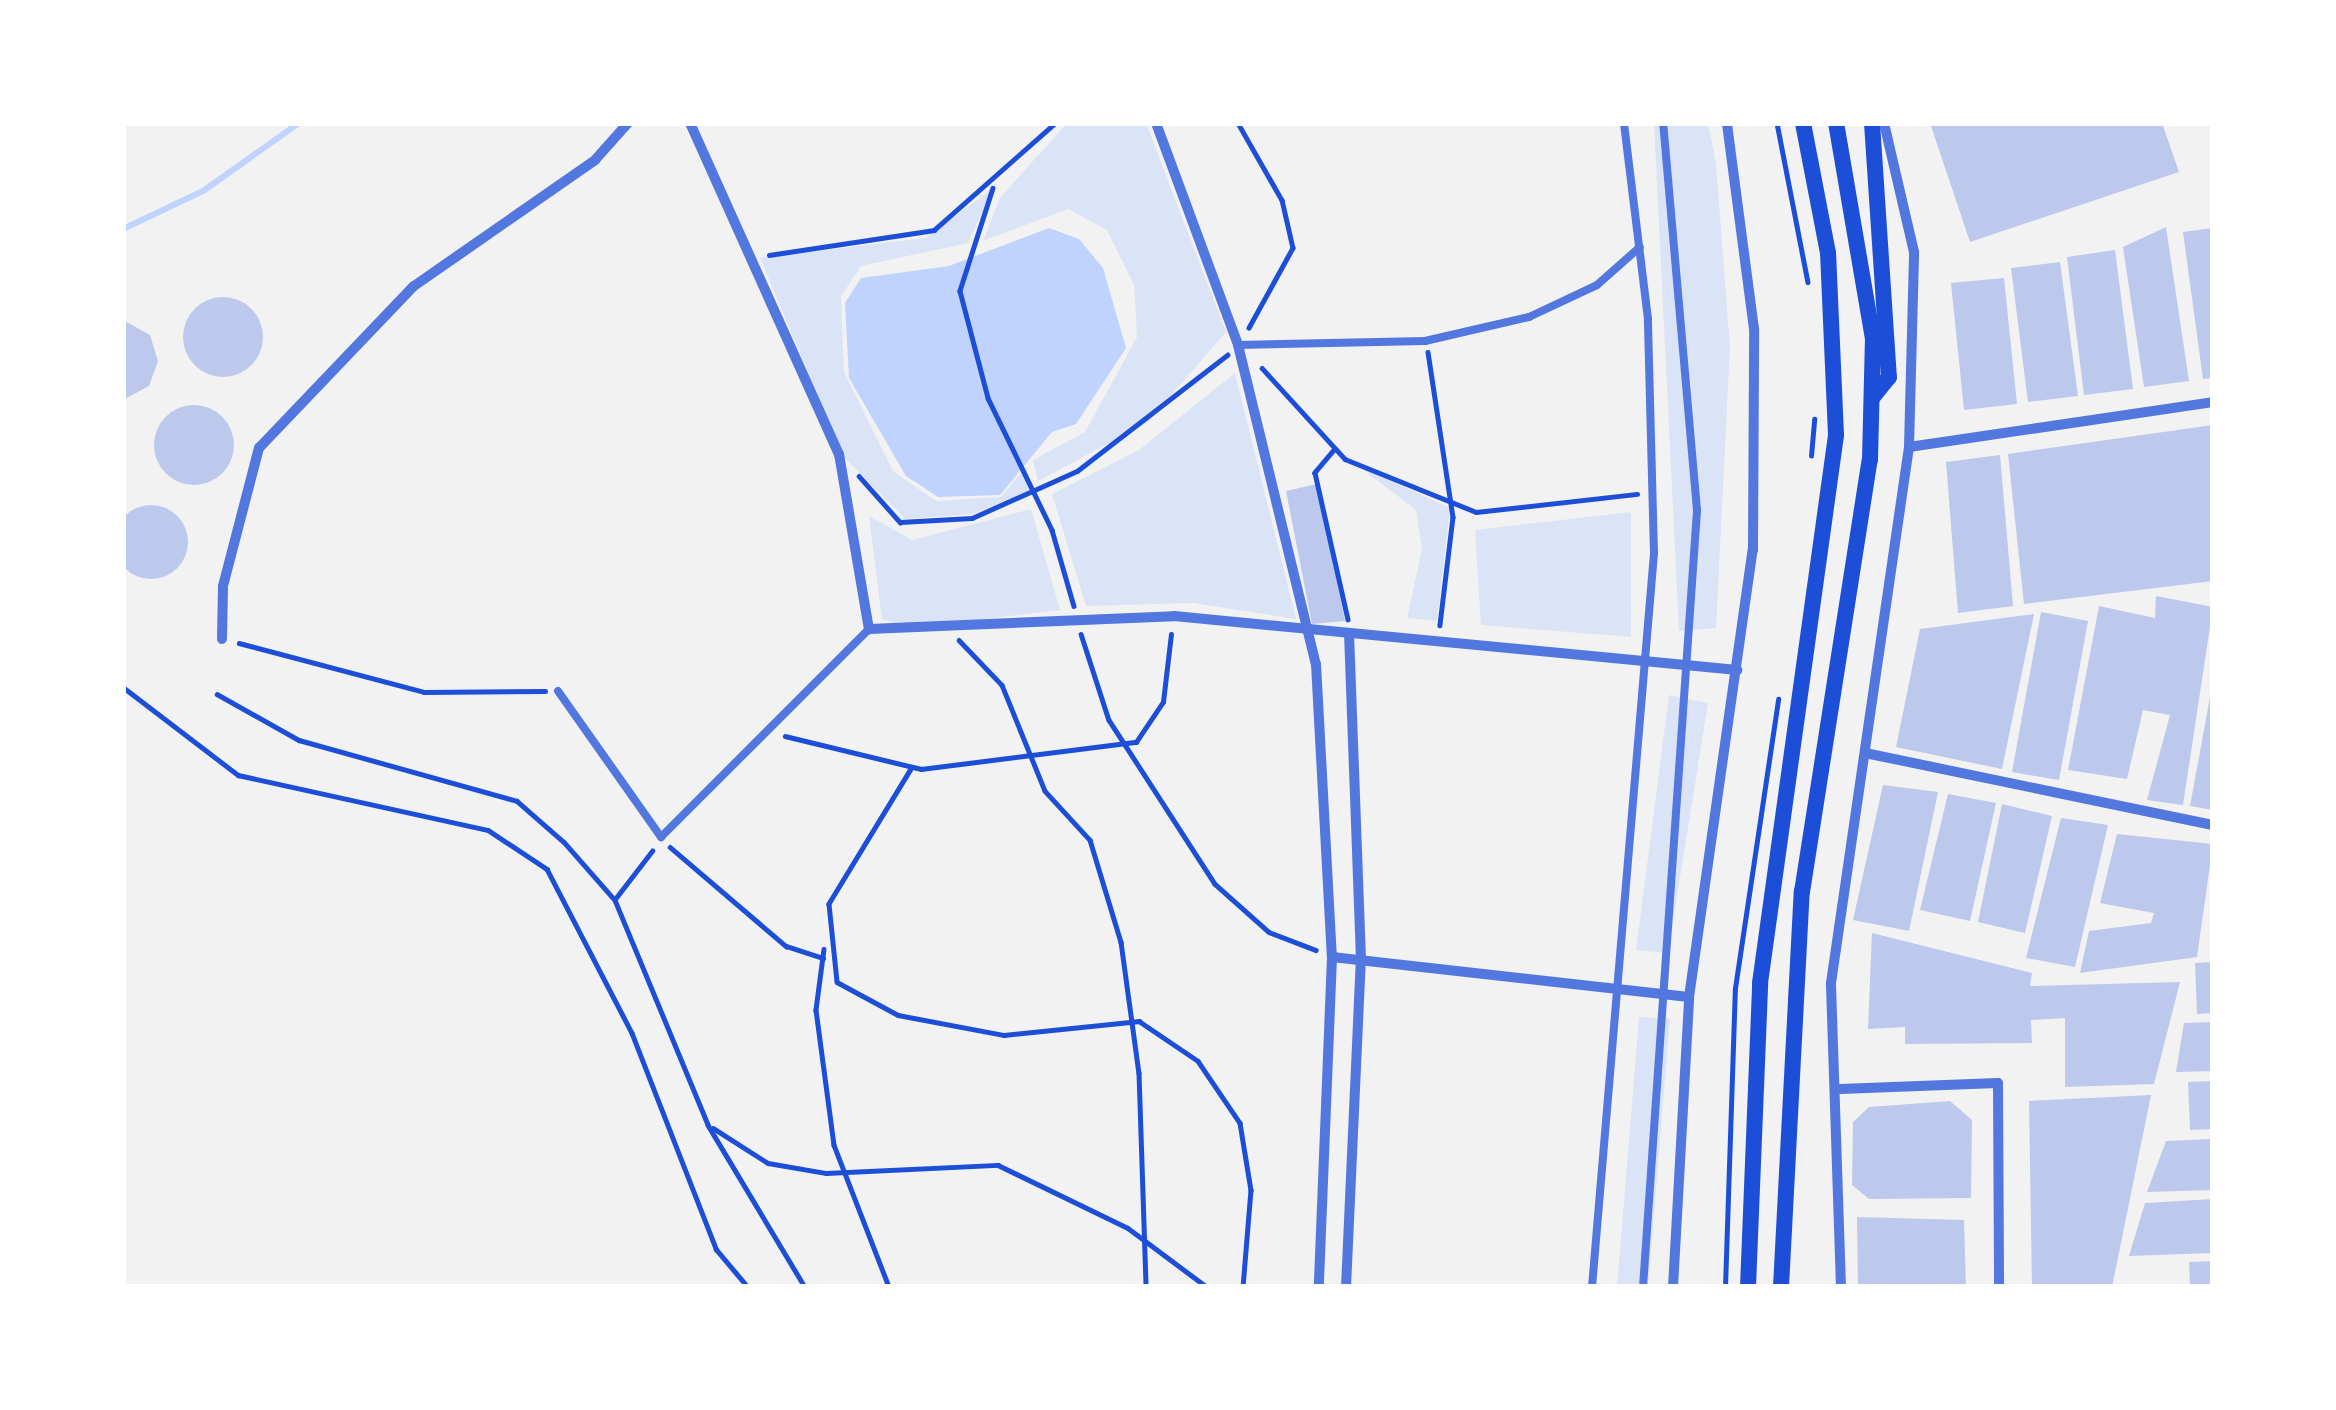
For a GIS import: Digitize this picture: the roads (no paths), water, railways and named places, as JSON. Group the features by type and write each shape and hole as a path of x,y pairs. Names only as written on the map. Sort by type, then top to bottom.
{"main road":[{"path":"1748,1287 1760,983 1836,435 1828,254 1804,123"},
{"path":"1781,1287 1802,892 1873,398 1867,284 1836,123"},
{"path":"1872,123 1888,377 1873,398"}],"street":[{"path":"222,639 223,586 259,448 414,286 595,160 628,123"},
{"path":"691,123 755,256 838,454 868,629"},
{"path":"1156,123 1238,345 1308,630 1332,957 1319,1287"},
{"path":"1592,1287 1612,988 1648,662 1654,492 1640,247 1624,123"},
{"path":"1643,1287 1660,994 1692,666 1694,442 1663,123"},
{"path":"1673,1287 1689,997 1753,550 1754,329 1727,123"},
{"path":"1841,1287 1840,1089 1832,983 1909,447 1914,252 1884,123"},
{"path":"1238,345 1425,341 1528,317 1597,285 1640,247"},
{"path":"1909,447 2213,402"},
{"path":"558,691 662,837 868,629 1174,616 1349,637 1738,670"},
{"path":"1346,1287 1361,960 1349,637"},
{"path":"1865,753 2213,825"},
{"path":"1332,957 1689,997"},
{"path":"1840,1089 1998,1083 1999,1287"}],"water":[{"path":"1049,228 1079,239 1103,268 1126,348 1076,424 1052,432 1000,495 938,497 906,476 849,378 845,303 861,278 949,266"}],"waterway":[{"path":"123,229 203,191 299,123"}]}
